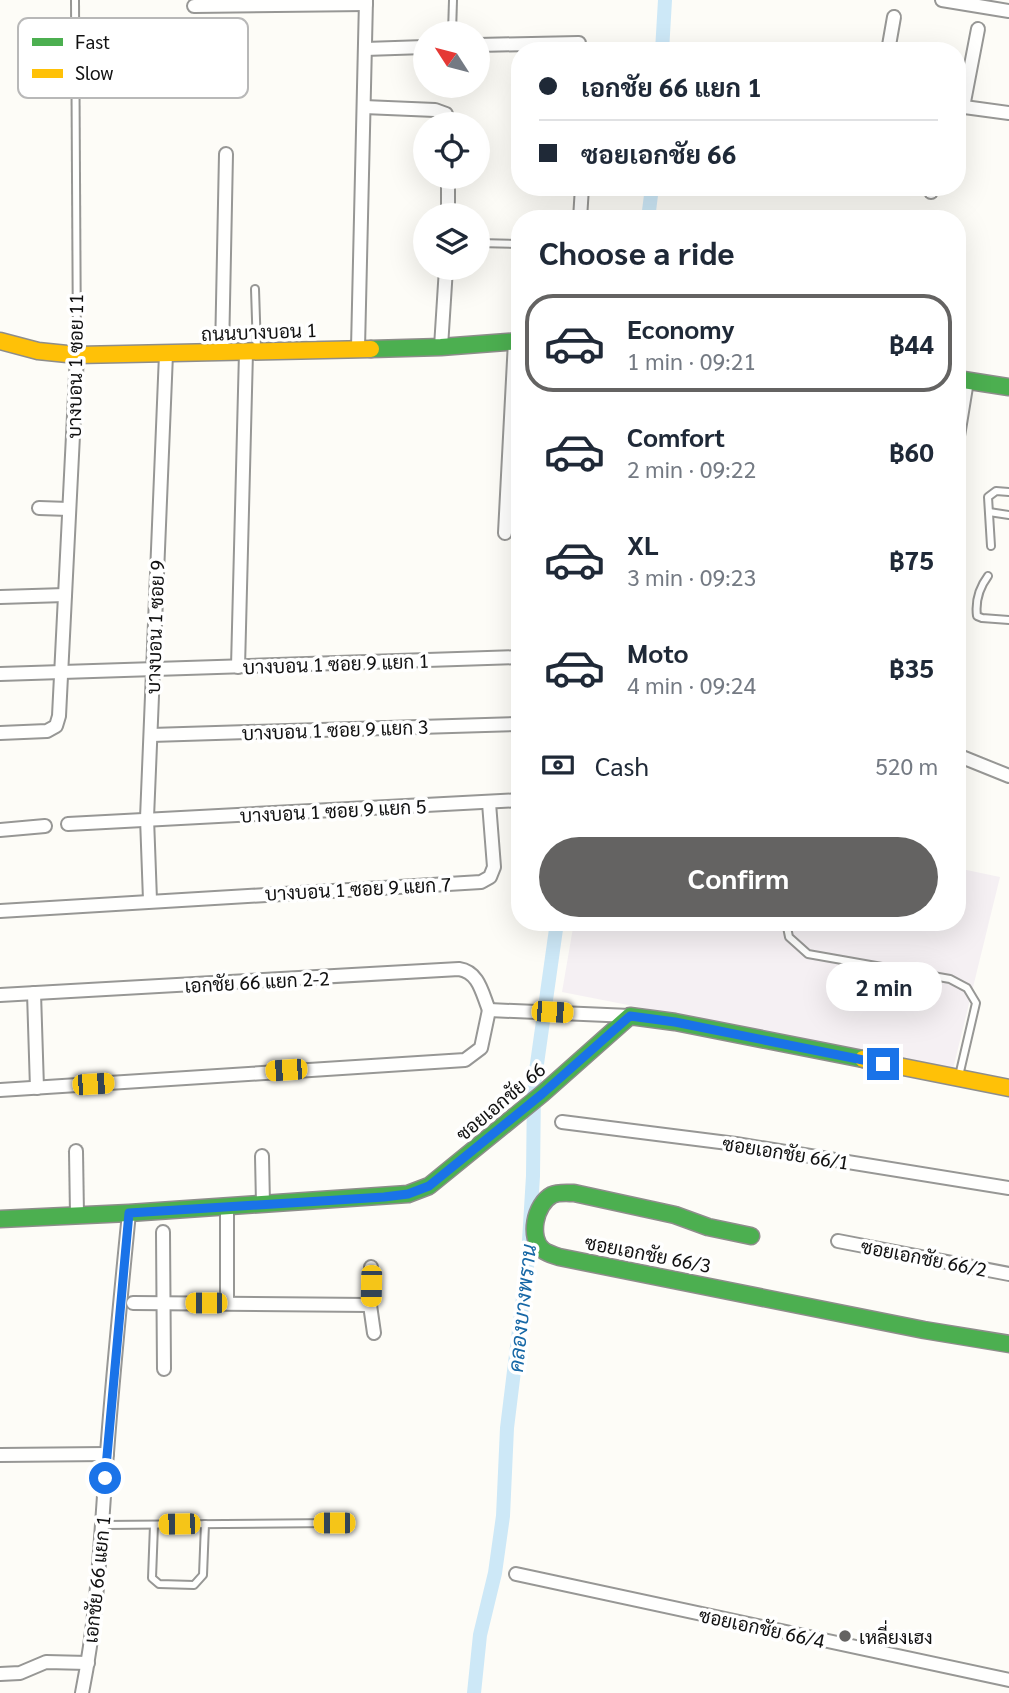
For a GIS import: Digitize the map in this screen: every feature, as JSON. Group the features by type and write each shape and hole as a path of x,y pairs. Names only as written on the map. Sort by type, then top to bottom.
{"street":[{"path":"942,0 1009,11"},
{"path":"194,6 366,2 358,348"},
{"path":"890,42 894,16"},
{"path":"966,81 978,29"},
{"path":"490,45 511,44"},
{"path":"365,49 413,47"},
{"path":"364,107 443,112"},
{"path":"966,108 1009,113"},
{"path":"222,353 226,153"},
{"path":"441,347 445,280"},
{"name":"ถนนบางบอน 1","path":"0,341 38,351 77,355 441,347 511,341"},
{"path":"238,667 252,352"},
{"name":"บางบอน 1 ซอย 9","path":"150,900 146,818 166,354"},
{"name":"บางบอน 1 ซอย 11","path":"0,733 47,731 52,729 59,716 77,355"},
{"path":"966,381 1009,387"},
{"path":"505,533 511,437"},
{"path":"39,508 69,509"},
{"path":"0,597 65,595"},
{"name":"บางบอน 1 ซอย 9 แยก 1","path":"0,674 511,657"},
{"name":"บางบอน 1 ซอย 9 แยก 3","path":"151,734 511,724"},
{"path":"966,759 1009,776"},
{"name":"บางบอน 1 ซอย 9 แยก 5","path":"68,824 511,801"},
{"name":"บางบอน 1 ซอย 9 แยก 7","path":"0,911 481,881 490,877 494,867 489,803"},
{"path":"0,830 46,826"},
{"name":"เอกชัย 66 แยก 2-2","path":"0,995 459,969 472,973 489,1010"},
{"path":"34,993 37,1088"},
{"path":"0,1090 465,1060 481,1048 489,1010 630,1016 675,1022 1009,1088"},
{"name":"ซอยเอกชัย 66","path":"0,1219 408,1194 429,1186 542,1094 630,1016"},
{"name":"ซอยเอกชัย 66/1","path":"562,1122 750,1146 1009,1188"},
{"path":"76,1151 77,1215"},
{"path":"262,1156 263,1204"},
{"name":"ซอยเอกชัย 66/3","path":"751,1236 708,1227 675,1215 574,1194 558,1193 550,1196 541,1203 537,1215 539,1244 543,1250 559,1256 910,1328 1009,1344"},
{"path":"227,1207 227,1303"},
{"name":"เอกชัย 66 แยก 1","path":"82,1693 88,1663 102,1525 129,1213"},
{"path":"163,1232 164,1369"},
{"name":"ซอยเอกชัย 66/2","path":"838,1241 1009,1274"},
{"path":"371,1267 370,1305 374,1333"},
{"path":"132,1303 370,1305"},
{"path":"0,1455 107,1454"},
{"name":"ซอยเอกชัย 66/4","path":"516,1574 1009,1680"},
{"path":"0,1674 20,1673 46,1662 88,1663"}],"lane":[{"name":"บางบอน 1 ซอย 11","path":"75,0 75,18"},
{"path":"452,21 453,0"},
{"name":"บางบอน 1 ซอย 11","path":"76,98 77,355"},
{"path":"490,243 511,244"},
{"path":"252,352 255,289"},
{"path":"991,546 988,497 996,491 1009,492"},
{"path":"989,512 1009,515"},
{"path":"988,576 978,596 977,616 1009,620"},
{"path":"788,931 789,937 808,954 950,979 967,988 976,1003 958,1078"},
{"path":"102,1525 334,1523"},
{"path":"154,1525 152,1578 159,1584 194,1585 203,1575 205,1524"}],"shaded area":[{"path":"966,870 1000,877 953,1069 562,992 572,931 966,931"}],"waterway":[{"name":"คลองบางพราน","path":"663,42 665,0"},
{"name":"คลองบางพราน","path":"649,210 651,196"},
{"name":"คลองบางพราน","path":"474,1693 480,1635 495,1573 503,1516 507,1428 528,1257 533,1176 534,1085 556,931"}],"traffic: fast":[{"path":"371,349 511,342"},
{"path":"966,380 1009,387"},
{"path":"0,1219 408,1194 429,1186 542,1094 630,1016 675,1022 863,1059"},
{"path":"751,1236 708,1227 675,1215 574,1193 557,1193 546,1199 535,1221 538,1245 559,1257 924,1330 1009,1344"}],"traffic: slow":[{"path":"0,341 38,351 77,355 371,349"},
{"path":"863,1059 1009,1088"}],"place":[{"name":"เหลี่ยงเฮง","path":"845,1636"}],"route":[{"path":"105,1478 129,1213 384,1197 408,1194 429,1186 542,1094 630,1016 675,1022 883,1064"}]}
